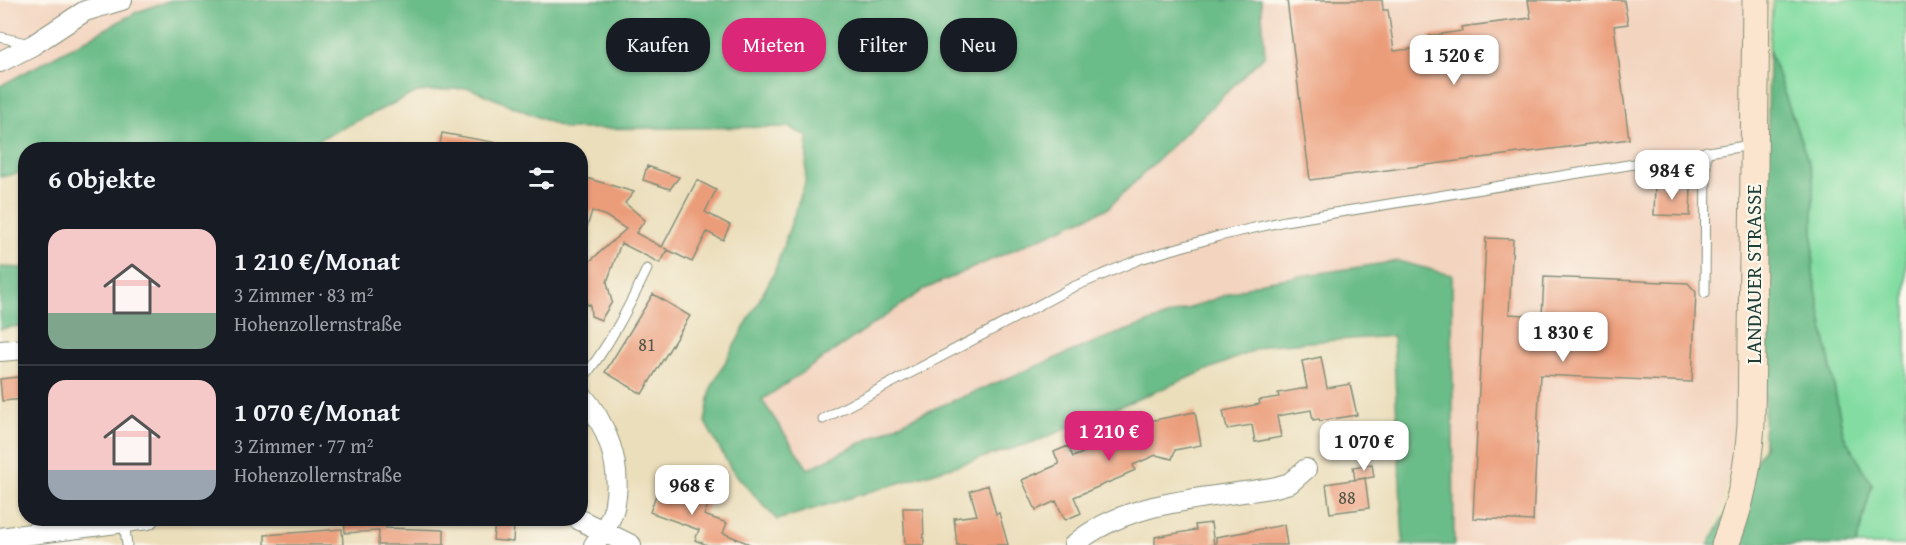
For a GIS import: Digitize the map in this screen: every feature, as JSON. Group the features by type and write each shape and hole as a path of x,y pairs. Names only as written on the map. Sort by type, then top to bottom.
{"main road":[{"name":"LANDAUER STRASSE","path":"1725,545 1742,498 1748,466 1751,425 1756,0"}],"street":[{"path":"0,62 33,45 85,12 111,2"},
{"path":"0,351 18,350"},
{"path":"588,403 600,419 612,453 616,487 615,504 599,538"},
{"path":"1074,545 1103,524 1122,516 1175,504 1276,488 1290,483 1306,469"},
{"path":"0,538 87,526"},
{"path":"586,526 599,538 631,545"}],"lane":[{"path":"0,37 33,45"},
{"path":"823,419 1074,287 1140,259 1219,236 1285,221 1754,144"},
{"path":"1705,293 1706,151"},
{"path":"588,372 615,331 647,269"},
{"path":"124,526 127,545"}],"shaded area":[{"path":"0,0 171,0 137,12 0,86"},
{"path":"1261,0 1745,0 1744,415 1721,506 1706,545 1454,545 1452,275 1262,282 1097,341 914,417 808,469 762,400 925,289 1108,208 1265,55"}],"green space":[{"path":"171,0 1261,0 1265,55 1108,208 925,289 762,400 808,469 914,417 1097,341 1262,282 1398,261 1452,275 1454,545 1399,545 1403,544 1393,336 1267,345 1037,441 777,520 731,469 705,422 711,388 774,273 805,183 808,137 789,127 566,129 469,88 417,92 314,142 18,142 18,173 0,177 0,86 137,12"},
{"path":"1773,0 1906,0 1906,545 1856,545 1872,485 1843,434 1813,273 1813,175 1769,50"},
{"path":"1769,50 1813,175 1813,273 1843,434 1872,485 1856,545 1708,545 1764,447"},
{"path":"0,267 18,268 18,326 0,329"}],"building":[{"path":"1287,0 1382,0 1383,10 1388,10 1394,51 1430,47 1429,36 1462,31 1461,27 1531,18 1528,0 1624,0 1628,24 1614,26 1629,139 1310,180"},
{"path":"442,133 492,142 440,142"},
{"path":"647,166 679,177 670,189 643,180"},
{"path":"588,179 634,192 625,203 645,220 636,233 662,247 697,180 716,190 705,212 730,225 723,240 707,232 692,262 668,250 660,263 621,243 607,282 612,302 601,320 591,316 590,304 588,305 588,263 626,229 606,216 592,211 588,224"},
{"path":"1655,185 1691,187 1690,216 1654,215"},
{"path":"1486,238 1513,239 1509,314 1542,316 1544,277 1688,283 1696,292 1692,382 1540,375 1533,521 1473,518"},
{"path":"653,294 690,316 642,394 605,372"},
{"path":"1321,357 1327,388 1350,384 1357,415 1320,421 1319,419 1313,420 1311,410 1277,416 1281,437 1255,442 1252,425 1227,429 1223,411 1260,404 1259,400 1279,397 1278,393 1307,388 1302,361"},
{"path":"18,377 18,400 2,401 0,379"},
{"path":"1195,412 1201,445 1175,450 1172,459 1156,455 1133,465 1135,470 1124,476 1074,497 1081,513 1065,520 1056,501 1036,510 1022,480 1059,464 1054,452 1068,446 1073,457 1136,431 1134,424"},
{"path":"1372,464 1374,477 1355,480 1353,467"},
{"path":"1365,478 1369,508 1330,513 1326,484"},
{"path":"660,484 709,502 704,515 727,523 723,533 752,545 707,545 695,540 699,530 650,512"},
{"path":"988,485 1008,545 957,545 954,518 977,515 970,491"},
{"path":"903,508 923,508 924,545 905,545"},
{"path":"1211,523 1214,545 1155,545 1155,537 1196,530 1195,525"},
{"path":"1284,525 1287,545 1216,545 1216,537"},
{"path":"344,526 444,530 444,545 378,545 379,531 345,533"},
{"path":"495,526 514,526 513,542 493,540"},
{"path":"342,529 343,545 265,545 265,535"}]}
